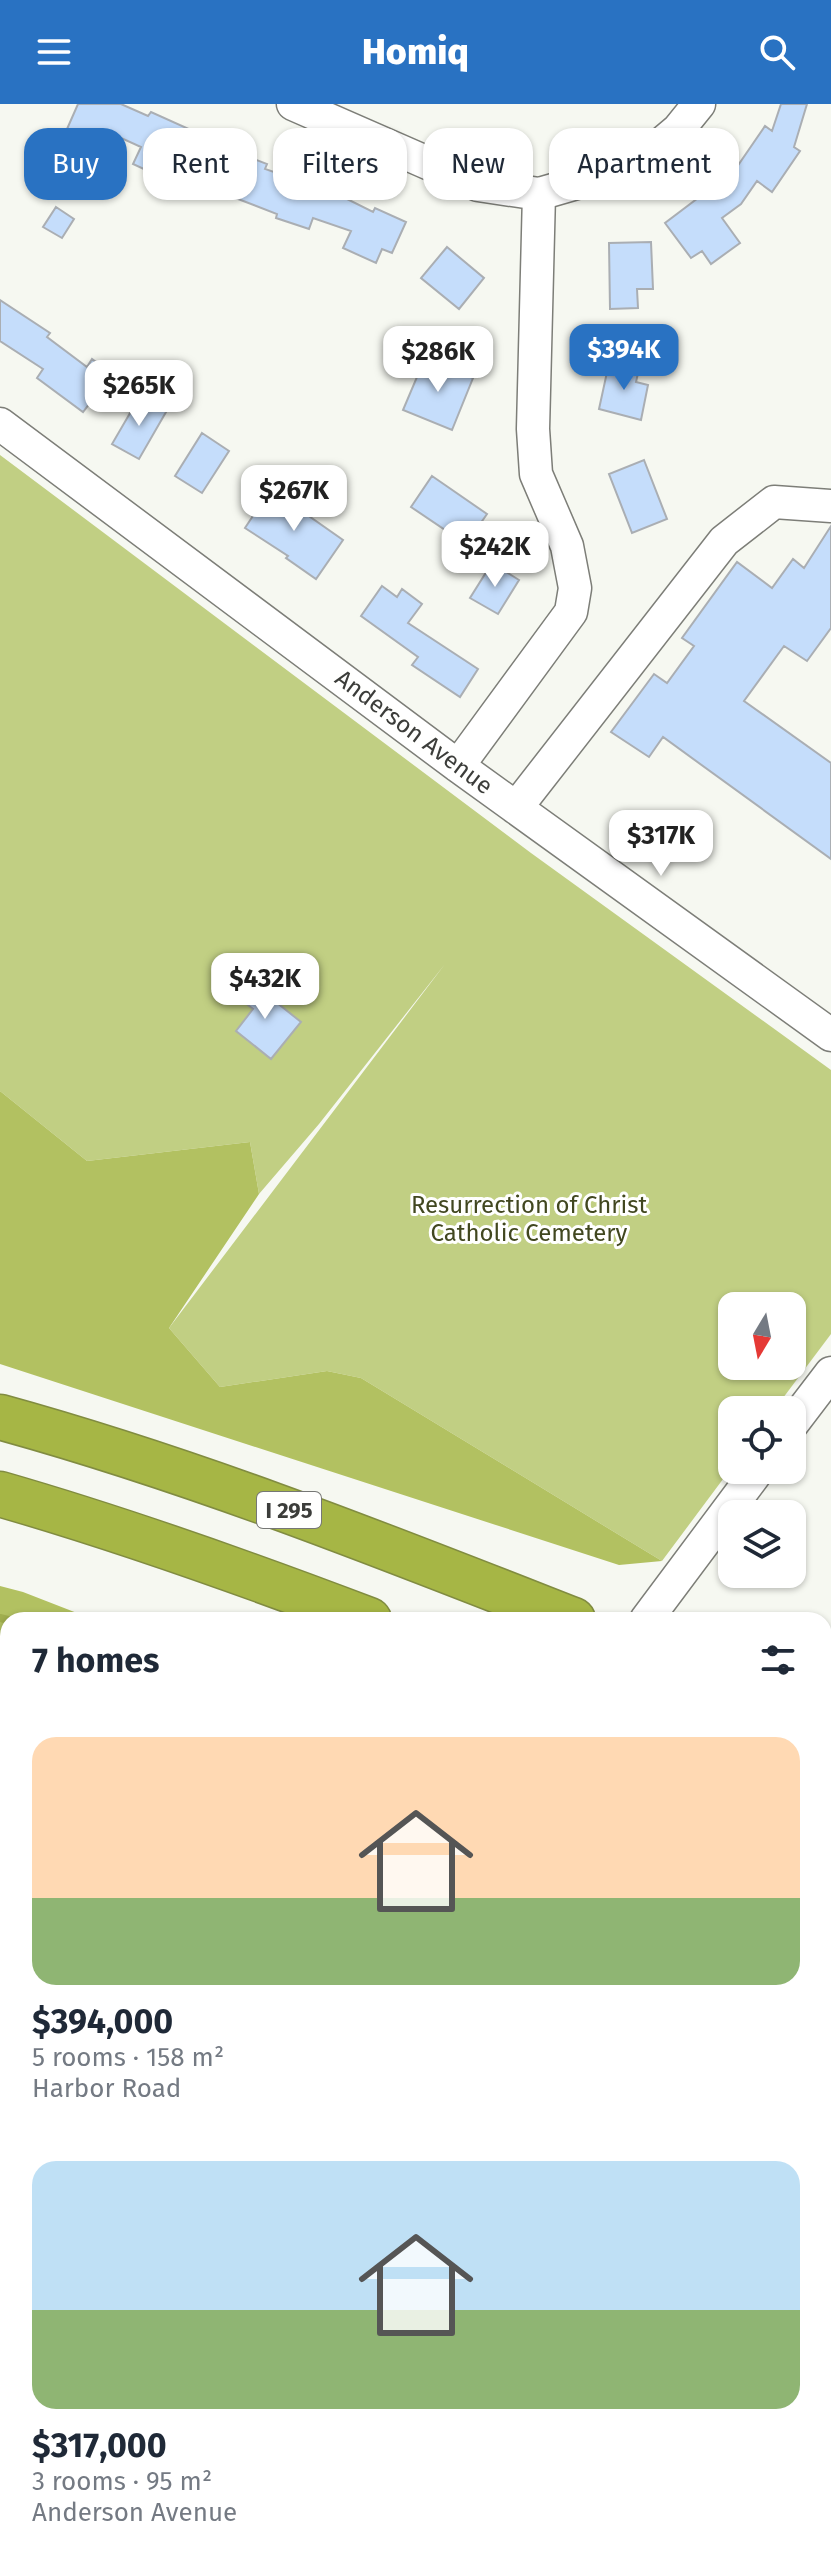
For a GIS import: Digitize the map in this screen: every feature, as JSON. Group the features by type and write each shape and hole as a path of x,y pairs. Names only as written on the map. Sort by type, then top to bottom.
{"highway":[{"name":"I 295","path":"0,1417 263,1500 552,1612"},
{"path":"0,1494 221,1565 347,1612"}],"street":[{"path":"305,106 478,185 539,194 615,172 646,157 678,130 699,104"},
{"path":"458,766 571,612 575,588 567,546 536,474 533,429 539,194"},
{"name":"Anderson Avenue","path":"0,424 458,766 831,1035"},
{"path":"516,808 724,541 774,502 831,506"},
{"path":"806,1406 831,1373"},
{"path":"652,1612 747,1484"}],"green space":[{"name":"Resurrection of Christ Catholic Cemetery","path":"0,455 531,853 831,1070 831,1334 806,1367 806,1292 718,1292 718,1380 796,1380 784,1396 718,1396 719,1484 662,1561 361,1378 327,1371 220,1387 169,1328 445,964 319,1124 259,1194 250,1142 87,1161 0,1091"},
{"path":"0,1091 87,1161 250,1142 259,1194 169,1328 220,1387 327,1371 361,1378 662,1561 619,1565 0,1364"},
{"path":"0,1586 74,1612 0,1612"}],"building":[{"path":"78,104 121,104 148,116 151,112 187,128 143,128 143,169 133,164 141,147 127,141 127,128 67,128"},
{"path":"781,104 807,104 794,147 800,151 772,192 757,181 741,204 722,218 740,243 711,264 702,251 691,258 665,223 695,200 739,200 739,164 765,126 772,131"},
{"path":"257,160 267,164 265,169 273,172 273,200 349,200 373,212 375,208 406,222 392,253 382,249 376,263 343,248 351,231 313,218 309,229 276,218 277,214 241,200 257,200"},
{"path":"56,207 74,219 62,238 43,227"},
{"path":"651,242 653,289 637,289 638,308 610,309 609,243"},
{"path":"447,247 484,278 459,309 421,278"},
{"path":"0,300 50,333 47,337 87,367 92,359 112,374 83,412 37,378 43,369 0,341"},
{"path":"425,358 473,378 452,430 403,410"},
{"path":"609,363 639,369 636,382 648,385 641,420 599,409"},
{"path":"140,396 166,412 139,459 112,444"},
{"path":"202,433 229,451 202,493 175,476"},
{"path":"644,460 667,519 632,533 609,474"},
{"path":"432,476 487,514 466,544 411,507"},
{"path":"272,487 343,540 316,579 245,528"},
{"path":"831,526 831,628 807,661 784,646 744,701 831,763 831,859 663,737 649,757 611,732 654,674 667,683 694,646 682,638 737,562 772,588 793,559 804,568"},
{"path":"492,563 519,580 498,614 470,598"},
{"path":"382,586 397,597 402,589 422,604 408,623 478,669 460,697 412,665 418,657 361,616"},
{"path":"247,979 301,1022 271,1059 236,1031 253,1009 235,995"}]}
